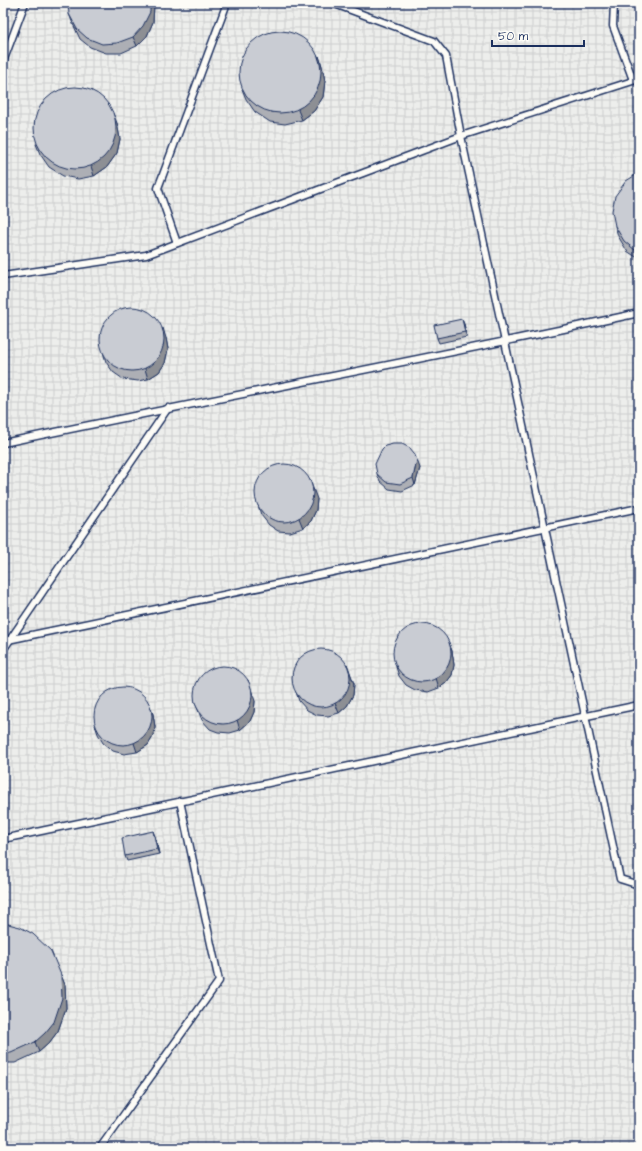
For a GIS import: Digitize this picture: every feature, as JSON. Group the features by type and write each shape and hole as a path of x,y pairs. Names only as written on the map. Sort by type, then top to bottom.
{"lane":[{"path":"3,62 25,3"},
{"path":"177,243 158,188 227,3"},
{"path":"332,3 434,41 446,56 461,136 620,879 639,885"},
{"path":"3,276 146,255 461,136 636,80 623,56 613,26 614,3"},
{"path":"3,443 168,408 506,342 639,313"},
{"path":"3,650 168,408"},
{"path":"3,641 639,508"},
{"path":"3,839 639,705"},
{"path":"100,1148 219,981 180,802"}],"shaded area":[{"path":"3,3 639,3 639,1148 3,1148"}],"building":[{"path":"68,3 150,3 150,12 143,26 133,37 117,43 102,44 87,38 77,29 69,14"},
{"path":"280,31 296,34 309,43 318,56 321,72 318,88 309,101 296,110 280,113 264,110 251,101 242,88 239,72 242,56 251,43 264,34"},
{"path":"75,87 91,90 104,99 113,112 116,128 113,144 104,157 91,166 75,169 59,166 46,157 37,144 34,128 37,112 46,99 59,90"},
{"path":"639,173 639,250 635,250 624,241 615,226 612,211 615,196 626,181"},
{"path":"132,307 144,309 155,316 162,327 164,339 162,351 155,362 144,369 132,371 120,369 109,362 102,351 100,339 102,327 109,316 120,309"},
{"path":"462,319 465,332 437,338 434,325"},
{"path":"402,444 410,448 417,460 413,478 400,484 386,482 377,474 375,464 382,449 385,446"},
{"path":"284,464 295,466 308,477 311,482 313,493 311,504 300,517 295,520 284,522 273,520 260,509 257,504 255,493 257,482 268,469 273,466"},
{"path":"422,624 433,626 446,637 449,642 451,653 449,664 438,677 433,680 422,682 411,680 398,669 395,664 393,653 395,642 406,629 411,626"},
{"path":"321,649 332,651 345,662 348,667 350,678 348,689 337,702 332,705 321,707 310,705 297,694 294,689 292,678 294,667 305,654 310,651"},
{"path":"223,666 239,671 247,679 252,695 247,711 239,719 223,724 207,719 199,711 194,695 199,679 207,671"},
{"path":"123,687 134,689 147,700 150,705 152,716 150,727 139,740 134,743 123,745 112,743 99,732 96,727 94,716 96,705 107,692 112,689"},
{"path":"153,831 157,849 125,856 122,838"},
{"path":"3,924 20,927 33,934 51,951 61,975 62,998 54,1022 35,1042 11,1053 3,1053"}]}
